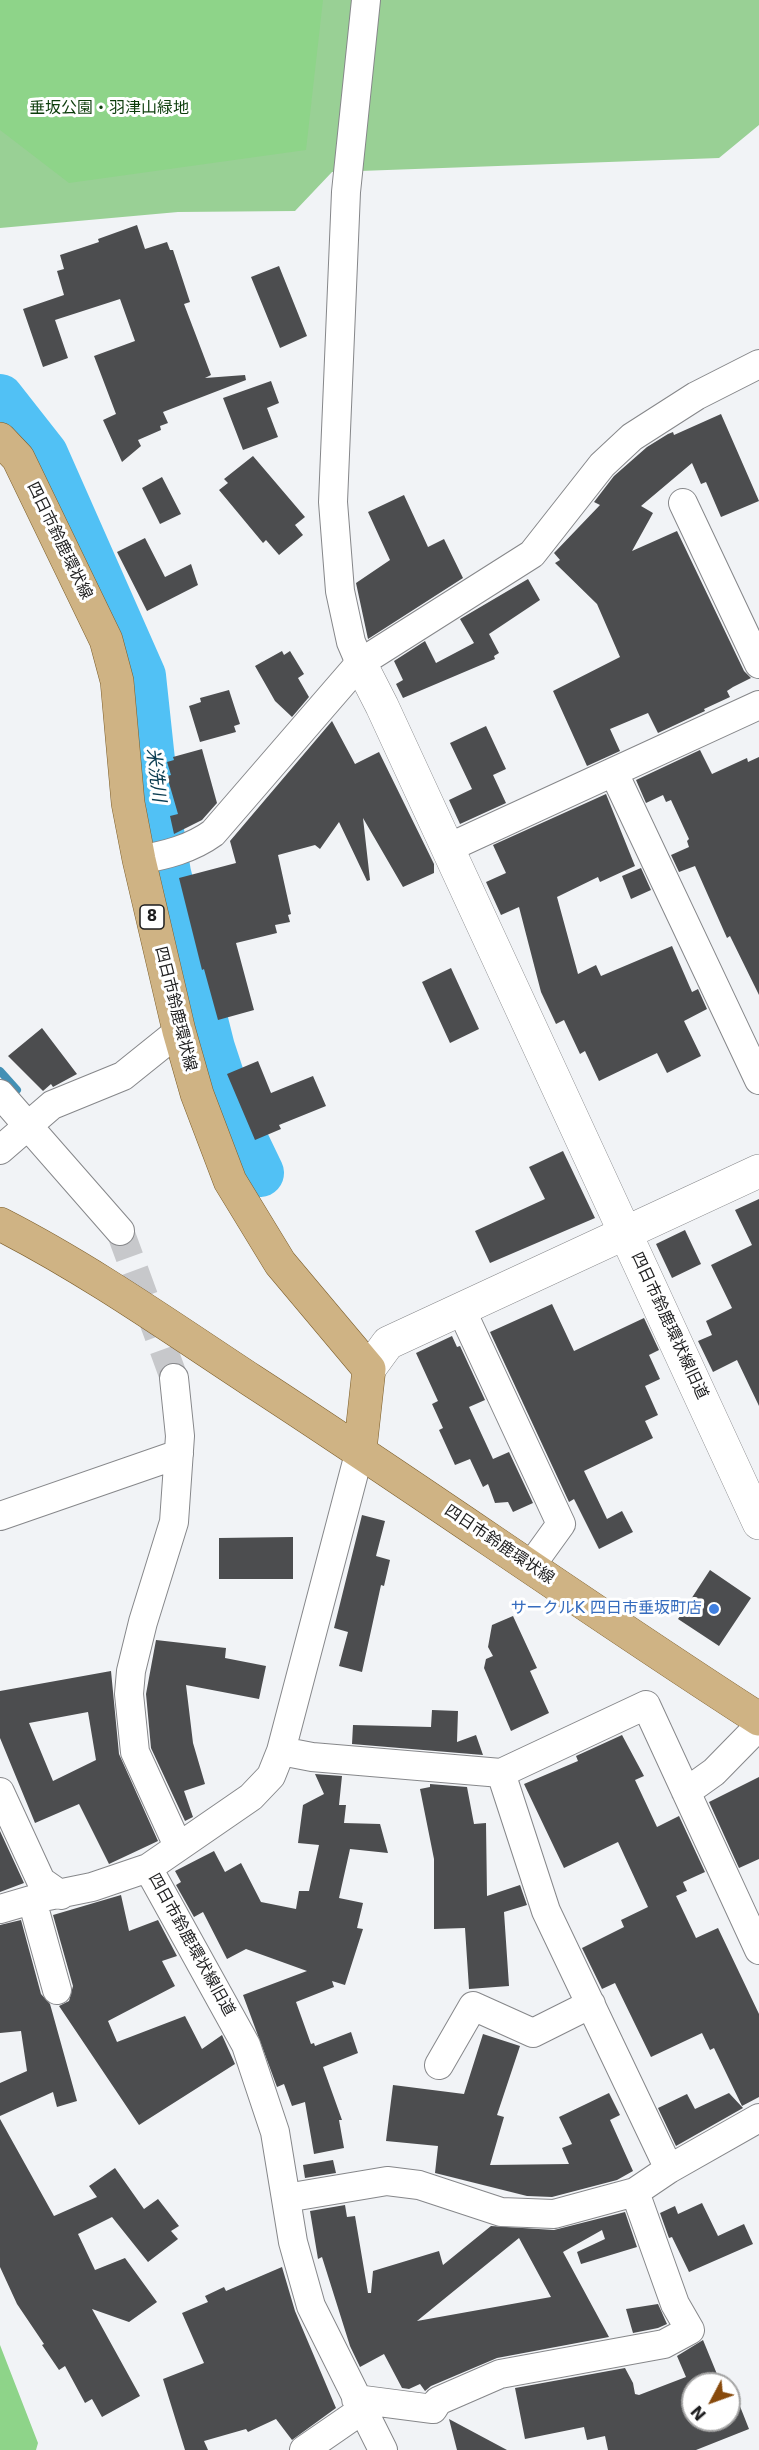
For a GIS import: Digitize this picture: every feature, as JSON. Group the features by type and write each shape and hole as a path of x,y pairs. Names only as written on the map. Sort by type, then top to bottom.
{"main road":[{"name":"四日市鈴鹿環状線","path":"0,439 18,458 106,640 117,681 128,803 144,859 179,1031 197,1094 230,1181 280,1263 369,1369"},
{"name":"四日市鈴鹿環状線","path":"0,1224 62,1256 360,1450 530,1567 758,1717"},
{"path":"360,1450 369,1369"}],"street":[{"path":"366,0 346,192 333,502 340,591 351,642 627,1233 759,1171"},
{"path":"144,859 178,852 198,844 225,821 360,663 442,608 532,554 602,465 632,437 696,396 759,364"},
{"path":"683,503 759,664"},
{"path":"448,848 759,705"},
{"path":"614,773 759,1080"},
{"path":"0,1150 52,1105 123,1076 179,1031"},
{"path":"0,1094 120,1231"},
{"name":"四日市鈴鹿環状線旧道","path":"369,1369 388,1342 627,1233 759,1523"},
{"path":"461,1309 561,1524 530,1567"},
{"path":"174,1378 179,1454 174,1522 143,1622 131,1671 129,1694 135,1752 178,1846"},
{"name":"四日市鈴鹿環状線旧道","path":"360,1450 281,1751 271,1776 262,1788 148,1868 246,2045 275,2132 294,2242 310,2306 383,2450"},
{"path":"0,1516 179,1454"},
{"path":"281,1751 312,1757 501,1773 646,1705 759,1950"},
{"path":"686,1792 714,1772 758,1717"},
{"path":"501,1773 546,1911 669,2169"},
{"path":"0,1792 41,1881 61,1895"},
{"path":"0,1909 61,1895 148,1868"},
{"path":"32,1900 57,1990"},
{"path":"439,2065 473,2006 533,2033 591,2004"},
{"path":"286,2198 387,2181 419,2185 501,2212 554,2214 634,2192 669,2169 759,2118"},
{"path":"304,2450 359,2405 433,2409 438,2401 500,2374 664,2344 690,2330 675,2304 634,2192"}],"green space":[{"name":"垂坂公園・羽津山緑地","path":"0,0 759,0 759,125 719,158 332,172 295,211 178,212 0,228"},
{"path":"0,0 323,0 306,150 69,183 0,130"},
{"path":"0,2345 38,2443 36,2450 0,2450"}],"building":[{"path":"137,225 145,249 167,242 170,250 173,250 190,302 184,304 211,375 205,378 245,375 246,380 163,412 168,423 160,426 161,430 138,440 141,446 122,462 103,420 116,414 94,356 135,341 120,299 55,320 68,358 43,367 23,309 64,295 57,271 64,269 60,255 99,242 98,239"},
{"path":"279,266 307,336 280,348 251,277"},
{"path":"271,381 279,403 267,408 278,437 243,450 223,398"},
{"path":"721,414 759,501 721,517 706,482 701,484 692,463 641,506 653,513 632,551 677,531 744,671 751,678 727,691 730,697 658,733 648,713 610,729 620,751 587,766 553,691 620,657 597,604 555,563 560,560 554,553 600,505 594,502 614,476 647,447 668,434 673,432 674,435"},
{"path":"253,456 305,517 295,525 303,535 279,555 266,540 263,543 219,490 228,483 224,479"},
{"path":"162,477 181,514 160,524 142,488"},
{"path":"404,495 428,547 444,539 463,578 368,639 356,583 390,560 368,512"},
{"path":"145,538 165,577 191,564 198,585 147,611 117,552"},
{"path":"528,579 540,600 489,634 499,653 494,656 495,659 403,698 396,684 403,680 394,661 425,641 436,663 474,643 460,619"},
{"path":"282,651 284,655 290,651 304,674 298,678 309,697 292,717 275,701 255,666"},
{"path":"229,690 240,724 234,726 236,732 200,742 189,706 201,702 200,698"},
{"path":"332,721 355,764 379,752 434,864 434,873 403,887 363,818 370,880 367,881 339,822 320,849 315,845 278,855 291,914 288,915 290,922 275,925 277,933 236,943 254,1010 218,1020 204,969 202,970 179,878 236,863 230,841"},
{"path":"486,726 506,769 493,775 506,803 460,824 449,800 472,789 450,743"},
{"path":"202,749 217,803 202,820 174,834 170,816 178,814 167,776 171,775 167,762 174,760 173,757"},
{"path":"700,750 712,774 747,758 748,762 759,757 759,995 730,936 727,938 695,866 679,872 671,855 689,847 687,841 689,839 671,800 666,802 663,795 646,803 636,780"},
{"path":"606,794 635,866 600,882 598,877 557,897 578,974 596,965 601,976 672,946 692,992 698,989 707,1009 684,1021 701,1056 667,1073 657,1053 599,1081 585,1051 580,1054 564,1020 556,1024 541,992 519,907 501,915 486,882 506,873 493,845"},
{"path":"641,868 651,890 631,899 622,876"},
{"path":"451,968 479,1029 450,1043 422,982"},
{"path":"42,1028 77,1074 53,1087 51,1084 43,1091 8,1056"},
{"path":"258,1061 271,1093 313,1076 326,1106 279,1125 281,1129 255,1140 227,1074"},
{"path":"563,1151 595,1218 490,1263 475,1231 545,1199 529,1167"},
{"path":"759,1199 759,1406 737,1360 713,1372 698,1341 712,1335 706,1321 732,1308 711,1265 752,1245 735,1210"},
{"path":"685,1230 701,1264 672,1278 656,1244"},
{"path":"552,1304 574,1351 644,1318 659,1350 649,1355 660,1379 645,1386 658,1415 645,1421 653,1438 584,1471 607,1519 622,1511 633,1532 599,1549 574,1499 569,1502 490,1332"},
{"path":"452,1336 457,1347 460,1346 485,1400 469,1407 493,1459 509,1452 533,1503 513,1512 508,1502 495,1503 488,1484 483,1487 470,1459 455,1465 439,1430 443,1428 432,1404 438,1401 416,1353"},
{"path":"362,1515 385,1521 376,1556 390,1560 384,1586 381,1585 362,1672 339,1666 348,1632 334,1628"},
{"path":"293,1537 293,1579 219,1579 219,1538"},
{"name":"サークルK 四日市垂坂町店","path":"710,1570 751,1598 719,1646 678,1619"},
{"path":"513,1616 537,1668 530,1671 549,1713 511,1731 484,1668 486,1659 493,1656 488,1647 492,1625"},
{"path":"156,1640 226,1648 225,1658 266,1666 259,1699 186,1685 193,1743 205,1784 184,1791 193,1817 185,1821 151,1748 146,1694"},
{"path":"111,1671 119,1754 158,1841 109,1864 79,1804 35,1823 0,1738 0,1691","holes":["88,1712 96,1760 53,1781 29,1723"]},
{"path":"432,1710 458,1711 457,1742 476,1735 483,1755 352,1744 353,1725 431,1727"},
{"path":"622,1735 644,1776 635,1780 657,1827 679,1816 705,1872 683,1882 687,1891 676,1896 696,1938 718,1928 759,2014 759,2097 742,2106 714,2048 710,2050 702,2033 651,2057 615,1983 602,1989 582,1948 624,1927 621,1920 648,1907 618,1842 564,1868 524,1784 578,1761 576,1756"},
{"path":"315,1774 342,1776 339,1805 346,1805 344,1823 380,1824 388,1853 350,1849 339,1898 363,1903 357,1928 363,1929 345,1985 332,1981 334,1987 296,2002 311,2044 314,2043 315,2046 351,2032 358,2053 323,2067 342,2120 339,2120 344,2148 314,2154 305,2102 292,2106 284,2084 277,2087 243,1995 307,1971 246,1949 227,1959 203,1912 194,1917 176,1885 181,1882 175,1871 214,1851 225,1872 241,1863 261,1902 296,1909 299,1891 309,1891 319,1845 298,1843 303,1805 324,1794"},
{"path":"759,1777 759,1859 739,1868 709,1802"},
{"path":"430,1784 467,1787 474,1824 486,1823 487,1896 520,1885 527,1905 504,1912 509,1986 469,1989 465,1928 434,1929 434,1859 420,1789 430,1787"},
{"path":"0,1831 24,1883 0,1892"},
{"path":"121,1895 129,1931 158,1920 177,1956 162,1961 175,1986 108,2021 117,2042 185,2016 202,2049 222,2035 235,2064 139,2125 59,2006 69,2001 73,1986 53,1915"},
{"path":"21,1920 41,1994 50,2004 77,2101 57,2107 53,2092 0,2116 0,2083 27,2071 21,2031 0,2033 0,1925"},
{"path":"483,2034 520,2046 497,2115 504,2117 490,2165 569,2164 562,2148 572,2144 559,2117 609,2093 620,2115 610,2120 633,2171 617,2180 552,2197 527,2196 435,2173 438,2146 386,2141 393,2085 464,2094"},
{"path":"729,2093 743,2108 676,2146 658,2108 687,2094 695,2109"},
{"path":"0,2119 54,2216 97,2197 89,2186 115,2168 144,2209 158,2199 179,2226 171,2231 178,2239 148,2262 112,2217 78,2234 95,2270 125,2258 157,2302 129,2322 92,2309 140,2396 102,2417 92,2399 85,2403 65,2366 59,2370 42,2345 44,2344 17,2304 0,2267"},
{"path":"333,2160 336,2173 305,2178 303,2165"},
{"path":"702,2203 718,2236 744,2224 753,2244 689,2272 672,2237 669,2238 660,2213 675,2206 678,2214"},
{"path":"345,2205 347,2217 355,2216 368,2293 371,2293 373,2271 439,2251 443,2265 491,2226 554,2230 625,2212 637,2247 581,2264 577,2252 605,2239 602,2230 563,2252 609,2337 497,2358 431,2386 425,2391 420,2384 409,2389 402,2388 384,2354 360,2367 350,2346 322,2257 318,2259 310,2211","holes":["519,2238 551,2297 417,2321"]},
{"path":"282,2267 295,2311 336,2408 292,2440 276,2419 248,2432 246,2429 204,2441 208,2450 185,2450 163,2379 204,2363 182,2313 208,2302 205,2296 224,2287 226,2291"},
{"path":"658,2304 667,2324 633,2333 626,2309"},
{"path":"703,2340 716,2372 684,2372 677,2356"},
{"path":"625,2368 633,2383 635,2394 639,2395 681,2379 681,2432 741,2432 741,2409 749,2429 696,2450 608,2450 605,2436 587,2440 584,2427 525,2439 515,2388"},
{"path":"449,2419 507,2450 457,2450"}],"waterway":[{"name":"米洗川","path":"0,398 44,454 142,676 156,807 167,873 211,1048 235,1121 260,1173"},
{"path":"0,1071 17,1090"}],"tunnel":[{"path":"120,1231 174,1378"}],"place":[{"name":"サークルK 四日市垂坂町店","path":"714,1609"}]}
